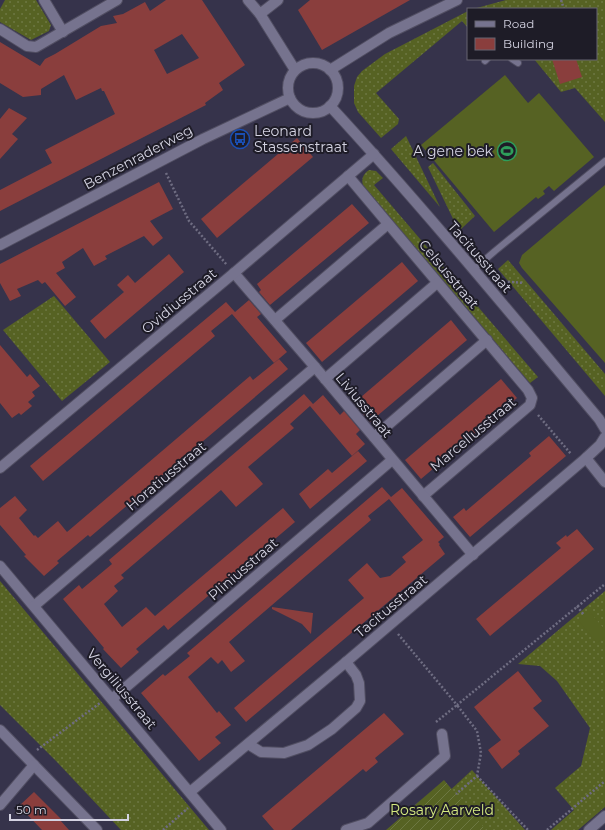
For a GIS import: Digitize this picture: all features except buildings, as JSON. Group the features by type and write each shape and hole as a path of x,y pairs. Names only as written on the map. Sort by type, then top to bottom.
{"street":[{"path":"44,0 63,32"},
{"path":"0,29 32,48 40,46 117,0"},
{"path":"248,0 260,14 296,70"},
{"path":"260,14 278,0"},
{"path":"330,70 389,33 457,0"},
{"path":"313,63 320,64 330,70 336,80 338,91 330,106 323,110 310,112 298,108 290,98 288,90 288,83 296,70 301,66 313,63"},
{"name":"Benzenraderweg","path":"0,245 231,125 290,98"},
{"name":"Tacitusstraat","path":"330,106 374,154 482,280 599,419 605,429"},
{"name":"Ovidiusstraat","path":"0,468 374,154"},
{"name":"Celsusstraat","path":"348,176 528,390"},
{"path":"275,320 388,224"},
{"name":"Liviusstraat","path":"234,273 473,555"},
{"path":"325,379 437,282"},
{"path":"374,437 487,340"},
{"name":"Horatiusstraat","path":"34,606 315,367"},
{"name":"Marcellusstraat","path":"423,496 530,405 532,398 528,390"},
{"name":"Tacitusstraat","path":"190,792 583,461 600,445 605,437"},
{"name":"Pliniusstraat","path":"111,698 392,460"},
{"path":"583,461 605,482"},
{"name":"Vergiliusstraat","path":"0,566 221,830"},
{"path":"248,744 261,752 284,753 308,745 332,729 356,708 360,701 359,683 356,675 346,662"},
{"path":"0,730 97,830"},
{"path":"346,830 368,823 445,756 442,734"},
{"path":"0,805 30,761"},
{"path":"589,830 605,816"}],"lane":[{"path":"514,60 518,63"},
{"path":"473,270 495,250 605,161"}],"path":[{"path":"161,162 189,222 234,273"},
{"path":"482,280 524,283"},
{"path":"530,405 583,461"},
{"path":"442,734 435,724 605,584"},
{"path":"577,606 584,615"},
{"path":"390,625 457,705 476,731 480,753 477,776 456,794"},
{"path":"30,761 111,698"},
{"path":"477,776 528,830"},
{"path":"547,830 605,781"},
{"path":"163,830 197,800"}],"green space":[{"path":"5,0 36,0 51,25 49,31 31,40 0,22 0,9"},
{"path":"506,0 605,0 605,122 575,88 561,92 535,60 597,60 597,8 477,8"},
{"path":"467,12 467,27 462,21 376,93 399,119 398,124 381,138 358,112 354,103 354,86 357,77 362,71 385,54"},
{"name":"A gene bek","path":"505,75 528,103 539,93 594,157 554,191 549,186 543,191 545,194 538,199 536,197 494,232 421,145"},
{"path":"406,136 440,207 391,149"},
{"path":"433,163 475,216 460,230 457,227 428,167"},
{"path":"369,170 376,171 383,178 374,185 538,377 530,383 363,185 363,177"},
{"path":"605,185 605,363 519,263 522,255"},
{"path":"508,260 605,374 605,396 498,269"},
{"path":"54,296 110,362 62,401 3,330"},
{"path":"0,581 209,830 121,830 56,761 0,705"},
{"path":"605,591 605,807 578,830 551,830 574,810 555,788 581,766 590,728 557,681 540,666 518,664"},
{"path":"589,611 605,630 605,637 597,643 578,620"},
{"path":"472,770 525,830 476,830 445,795"},
{"name":"Rosary Aarveld","path":"444,780 486,830 386,830"}],"place":[{"name":"Leonard Stassenstraat","path":"240,139"},
{"name":"A gene bek","path":"507,151"}]}
